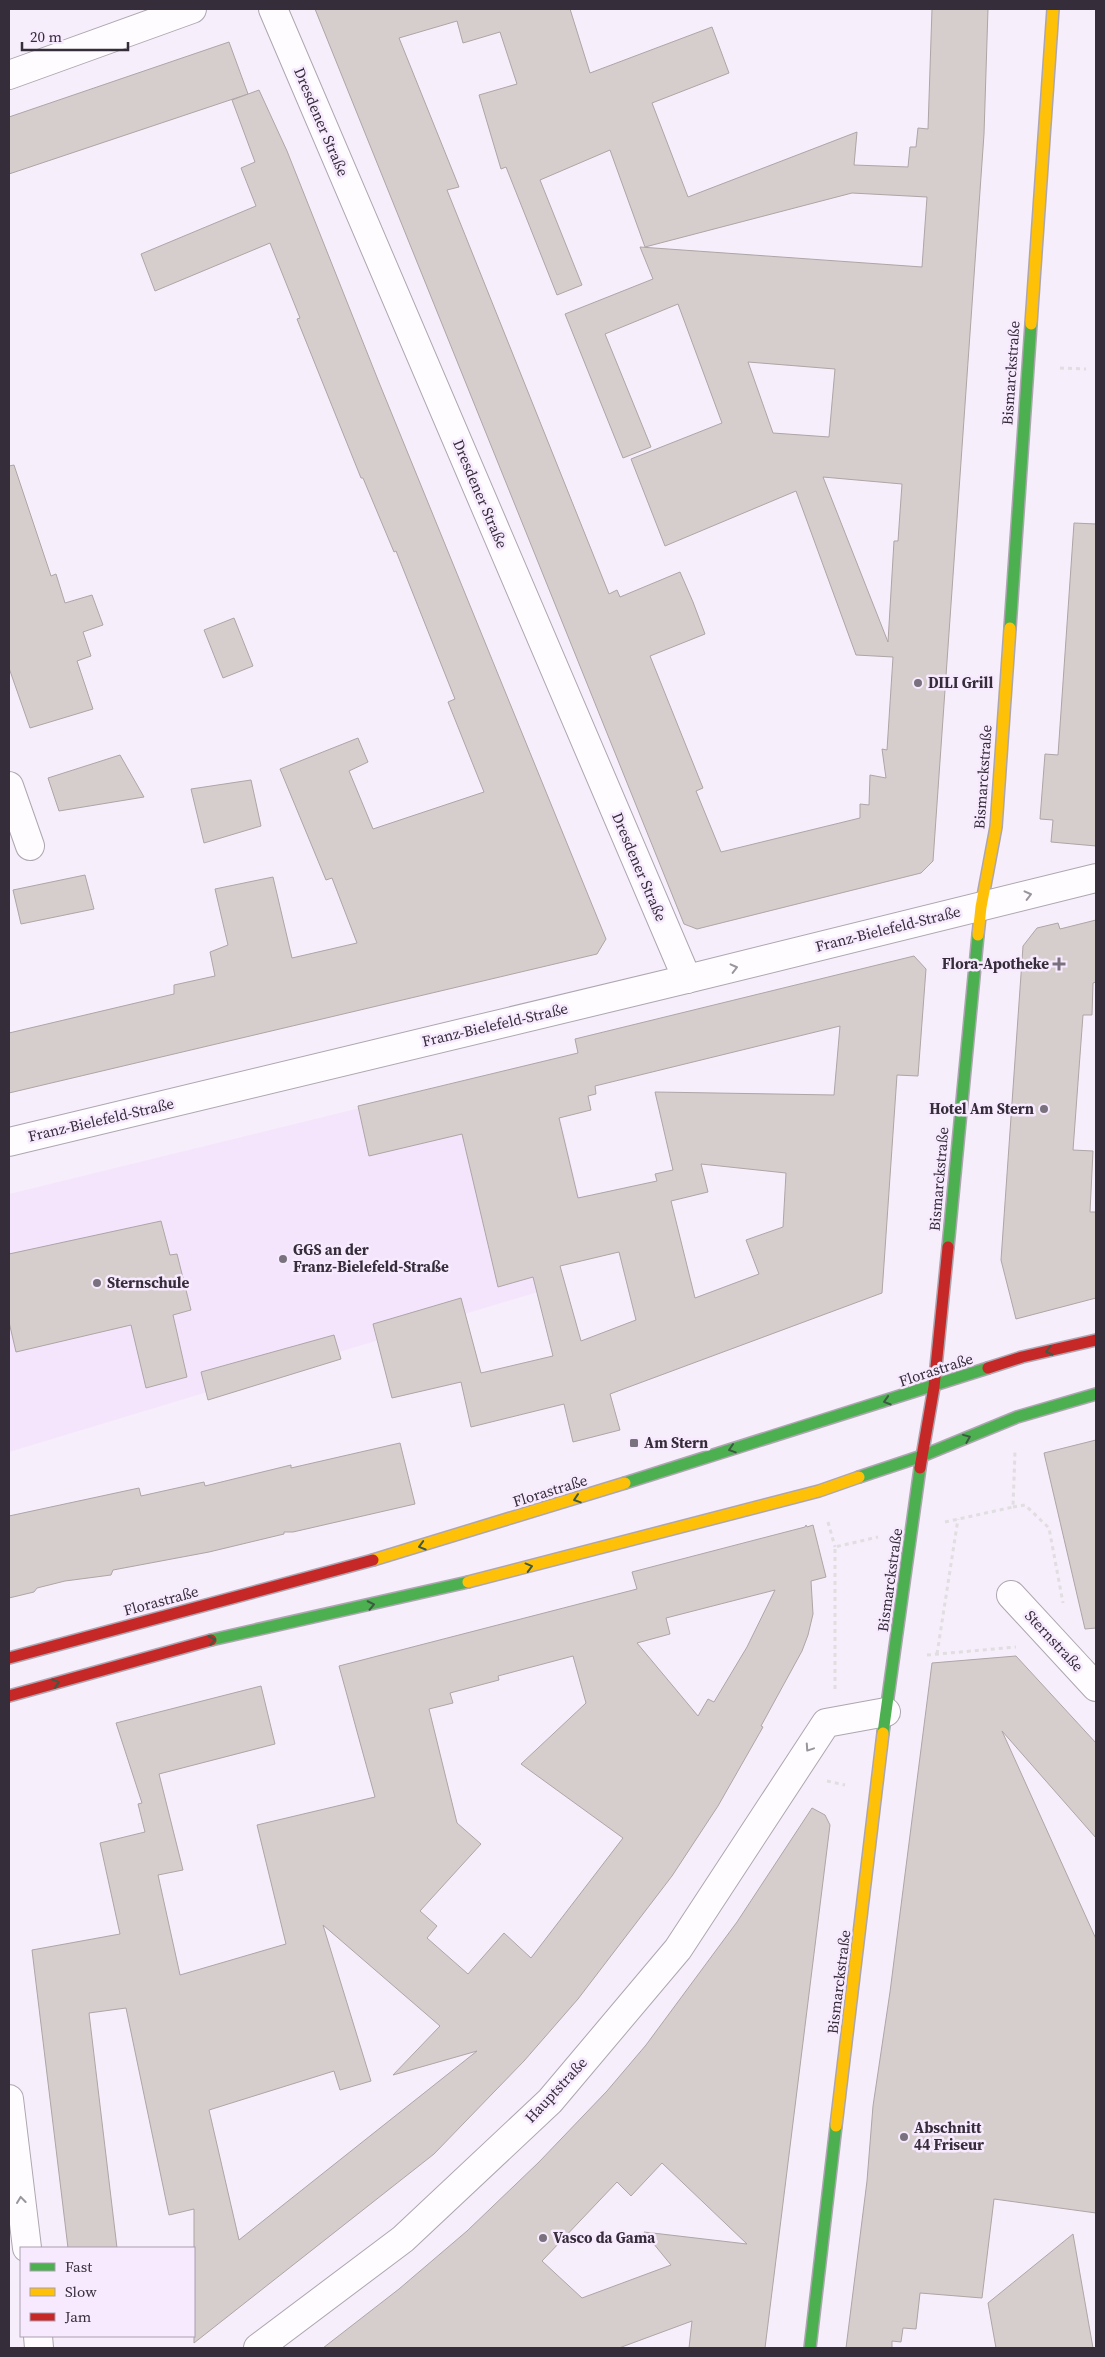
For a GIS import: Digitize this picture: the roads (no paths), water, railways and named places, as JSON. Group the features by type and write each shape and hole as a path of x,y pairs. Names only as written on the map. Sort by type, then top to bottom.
{"main road":[{"name":"Bismarckstraße","path":"810,2348 886,1712 922,1456 934,1387 981,907 996,827 1053,9"},
{"name":"Florastraße","path":"9,1658 420,1546 934,1387 1022,1357 1096,1340"},
{"path":"9,1696 191,1644 454,1586 819,1491 922,1456 1017,1417 1096,1394"}],"street":[{"path":"9,75 192,9"},
{"name":"Dresdener Straße","path":"273,9 687,979"},
{"path":"9,786 30,846"},
{"name":"Franz-Bielefeld-Straße","path":"9,1142 687,979 1096,878"},
{"name":"Sternstraße","path":"1011,1595 1096,1687"},
{"name":"Hauptstraße","path":"258,2348 403,2239 550,2101 678,1949 826,1723 886,1712"},
{"path":"9,2099 27,2247"}],"place":[{"name":"DILI Grill","path":"918,683"},
{"name":"Flora-Apotheke","path":"1059,964"},
{"name":"Hotel Am Stern","path":"1044,1109"},
{"name":"GGS an der Franz-Bielefeld-Straße","path":"283,1259"},
{"name":"Sternschule","path":"97,1283"},
{"name":"Am Stern","path":"634,1443"},
{"name":"Abschnitt 44 Friseur","path":"904,2137"},
{"name":"Vasco da Gama","path":"543,2238"}]}
